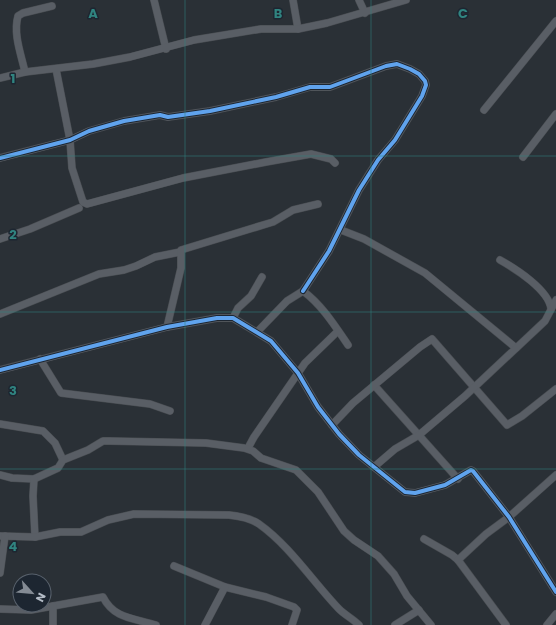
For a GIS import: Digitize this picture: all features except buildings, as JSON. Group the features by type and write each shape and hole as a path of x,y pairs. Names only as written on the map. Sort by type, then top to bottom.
{"street":[{"path":"154,0 166,49"},
{"path":"293,0 298,29"},
{"path":"359,0 365,13"},
{"path":"0,78 25,72 93,64 166,49 194,40 261,29 298,29 365,13 406,0"},
{"path":"25,72 17,40 16,24 18,16 23,12 52,6"},
{"path":"484,110 556,21"},
{"path":"0,158 70,140 89,131 124,121 160,115 168,117 210,111 276,97 310,87 330,87 376,68 393,64 402,65 419,74 425,81 426,86 422,96 395,140 378,160 360,190 321,265 304,291 287,301 258,331"},
{"path":"56,68 70,140 72,168 83,202 87,204 183,178 311,154 331,159 335,163"},
{"path":"523,157 556,114"},
{"path":"0,314 99,274 124,270 155,257 180,252 187,247 273,222 293,210 318,204"},
{"path":"0,239 30,229 79,208"},
{"path":"340,230 364,239 425,273 516,348"},
{"path":"167,327 181,268 180,252"},
{"path":"500,260 514,268 545,294 550,302 551,312"},
{"path":"233,318 238,308 251,296 262,277"},
{"path":"304,291 311,296 348,345"},
{"path":"374,467 395,449 419,435 465,396 545,321 556,300"},
{"path":"0,370 167,327 217,318 233,318 258,331 271,341 298,373 318,407 332,425 359,455 405,492 423,492 445,485 458,479 471,470 473,471 510,517 556,592"},
{"path":"248,448 305,363 338,331"},
{"path":"332,425 374,385 432,339 474,386 504,424 507,425 516,420 556,389"},
{"path":"40,359 61,393 150,404 170,410"},
{"path":"374,385 458,479"},
{"path":"0,424 43,431 55,443 63,460"},
{"path":"0,475 12,478 34,479 58,468 63,460 88,450 102,441 109,440 206,443 248,448 261,458 296,470 306,478 318,492 344,531 354,540 378,556 431,625"},
{"path":"458,560 486,534 510,517 555,478"},
{"path":"34,479 34,537"},
{"path":"0,573 3,536 34,537 60,532 81,532 108,520 134,514 229,515 243,517 258,524 269,534 306,569 340,610 359,625"},
{"path":"424,538 458,560 506,625"},
{"path":"174,566 225,587 266,597 294,607 297,610 292,625"},
{"path":"205,625 225,587"},
{"path":"0,609 31,610 103,598 108,608 116,614 156,625"},
{"path":"53,606 53,625"},
{"path":"395,625 419,610"},
{"path":"547,625 556,614"}],"cycle path":[{"path":"0,158 70,140 89,131 124,121 160,115 168,117 210,111 276,97 310,87 330,87 386,66 397,64 410,69 419,74 425,81 426,85 422,96 395,140 378,160 359,190 329,251 303,291"},
{"path":"0,370 167,327 217,318 233,318 271,341 298,373 318,407 339,434 359,455 405,492 415,493 445,485 471,470 473,471 509,517 556,592"}]}
